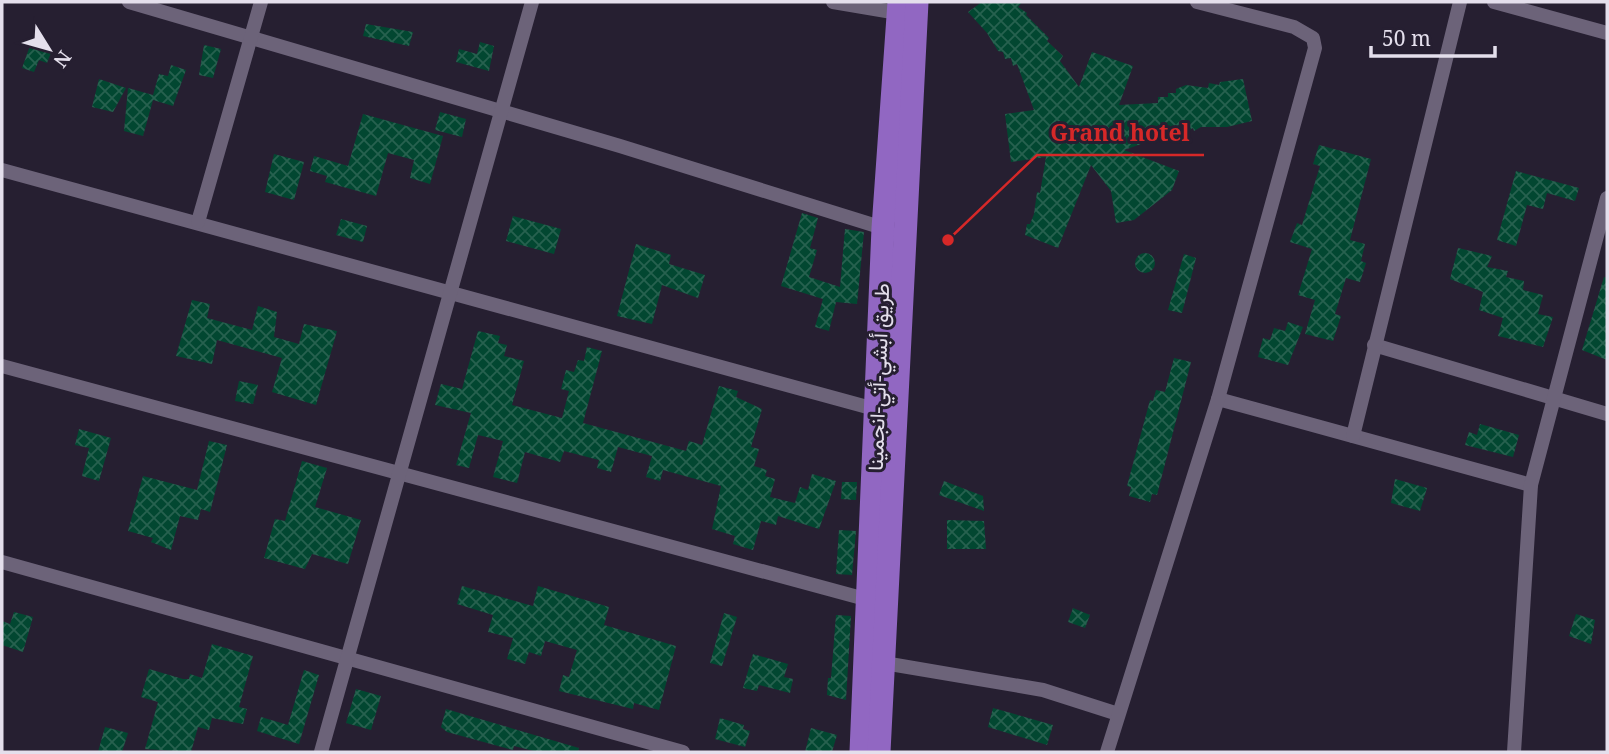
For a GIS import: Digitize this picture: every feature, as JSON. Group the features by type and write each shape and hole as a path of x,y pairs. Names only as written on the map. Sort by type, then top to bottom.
{"highway":[{"name":"طريق أبشي-أتي-انجمينا","path":"861,752 869,600 887,412 883,228 905,6"},
{"path":"879,752 884,663 887,412 905,6"}],"street":[{"path":"129,2 502,111 883,228"},
{"path":"198,222 261,2"},
{"path":"321,752 532,2"},
{"path":"833,2 905,6"},
{"path":"1107,752 1218,399 1315,48 1313,38 1294,27 1198,2"},
{"path":"1353,436 1460,2"},
{"path":"1494,2 1607,33"},
{"path":"2,170 198,222 450,295 887,412"},
{"path":"1514,752 1531,485 1552,397 1607,198"},
{"path":"1374,345 1607,414"},
{"path":"2,366 869,600"},
{"path":"1218,399 1531,485"},
{"path":"2,562 684,752"},
{"path":"884,663 1042,690 1118,714"}],"building":[{"path":"982,2 1022,2 1018,7 1027,13 1049,38 1047,41 1063,56 1060,61 1079,87 1092,52 1133,66 1119,105 1158,103 1158,97 1168,97 1168,93 1176,93 1176,89 1186,85 1208,88 1209,83 1219,85 1220,82 1243,79 1252,121 1227,127 1201,127 1194,131 1193,128 1183,134 1170,134 1124,150 1179,171 1172,190 1134,220 1116,223 1111,191 1091,165 1058,248 1025,235 1027,224 1030,224 1034,214 1037,192 1040,193 1046,157 1011,162 1005,114 1034,110 1017,64 1013,66 1011,58 1005,59 1003,52 998,51 987,33 968,12"},
{"path":"366,24 413,32 409,46 363,36"},
{"path":"480,42 494,46 489,71 456,62 459,49 477,54"},
{"path":"31,43 52,50 47,63 39,60 34,72 22,68"},
{"path":"204,45 221,49 213,78 199,75"},
{"path":"171,65 186,70 173,106 153,100 143,136 124,131 128,88 153,95 159,74 168,76"},
{"path":"99,79 126,88 113,112 92,107"},
{"path":"440,112 466,119 462,137 435,130"},
{"path":"363,114 443,136 430,184 410,178 414,160 388,153 376,196 325,182 327,176 310,171 314,156 348,166"},
{"path":"1319,145 1371,159 1350,240 1365,244 1361,261 1366,263 1360,282 1346,278 1335,314 1341,316 1333,341 1305,334 1315,300 1298,295 1312,249 1290,242 1297,223 1302,225 1320,166 1313,164"},
{"path":"274,154 304,162 294,200 265,192"},
{"path":"1516,171 1579,188 1575,201 1547,193 1543,209 1527,205 1516,246 1497,240"},
{"path":"802,213 818,218 810,248 817,250 809,277 840,287 845,229 864,232 857,304 836,302 829,331 815,327 823,299 781,286"},
{"path":"513,216 561,229 554,254 506,241"},
{"path":"341,219 367,226 363,242 336,235"},
{"path":"636,244 671,255 669,264 705,275 698,298 662,285 652,324 617,316"},
{"path":"1458,248 1492,256 1487,267 1508,271 1506,277 1524,281 1523,290 1543,295 1538,314 1553,317 1543,347 1498,336 1503,318 1479,310 1483,292 1450,279"},
{"path":"1145,253 1152,256 1155,263 1152,270 1145,273 1138,270 1135,263 1138,256"},
{"path":"1184,254 1196,258 1182,313 1168,310"},
{"path":"1604,277 1607,278 1607,360 1582,350"},
{"path":"192,300 210,304 207,318 252,330 258,306 277,312 274,337 299,344 304,324 337,331 316,405 272,392 282,358 217,340 212,364 176,356"},
{"path":"1288,322 1303,327 1288,365 1258,357 1263,338 1270,340 1274,328 1285,331"},
{"path":"478,331 500,336 498,343 507,345 504,356 524,361 512,405 562,418 569,391 561,389 566,370 574,372 578,360 584,361 587,347 602,351 583,423 686,451 689,441 702,445 719,386 738,391 736,397 762,409 751,447 759,449 754,466 767,470 765,476 775,479 770,497 795,503 800,487 808,490 812,474 836,481 819,529 778,516 776,525 761,521 753,550 733,544 735,536 712,529 721,486 663,470 660,481 646,477 652,456 618,447 611,472 597,468 599,460 564,451 560,462 525,452 517,483 493,477 503,441 478,435 469,468 456,465 471,413 435,405 441,384 462,389"},
{"path":"1174,358 1191,362 1157,495 1152,494 1150,502 1129,496 1131,487 1127,486 1150,400 1153,401 1156,390 1165,392"},
{"path":"239,381 258,385 253,404 235,401"},
{"path":"1480,424 1519,435 1513,457 1465,445 1469,432 1477,435"},
{"path":"79,429 111,438 99,481 82,476 89,448 75,445"},
{"path":"209,441 227,445 210,512 201,509 198,520 180,516 171,550 151,542 153,538 128,531 143,476 197,490"},
{"path":"302,461 327,468 315,507 361,520 348,564 312,554 305,569 264,558 275,519 285,521"},
{"path":"1395,479 1427,488 1420,511 1391,503"},
{"path":"944,481 983,496 984,511 939,495"},
{"path":"842,482 857,482 856,500 841,499"},
{"path":"947,520 984,521 986,549 947,549"},
{"path":"839,530 856,531 852,575 836,574"},
{"path":"462,586 533,606 538,586 609,607 604,625 676,646 659,710 634,703 633,709 559,691 563,675 569,677 577,650 545,641 541,656 529,652 525,664 507,659 513,638 488,632 493,615 457,604"},
{"path":"1073,608 1090,615 1085,628 1068,622"},
{"path":"14,612 33,617 23,652 2,645 2,621 10,624"},
{"path":"724,613 737,617 722,666 710,663"},
{"path":"1576,614 1595,620 1591,644 1569,636"},
{"path":"836,615 851,616 846,700 827,695"},
{"path":"212,644 253,656 239,707 247,709 243,724 212,718 209,730 198,727 191,752 145,749 158,702 141,697 149,669 183,679 189,679 190,674 202,678"},
{"path":"753,654 788,664 784,677 793,679 790,693 759,685 757,691 743,688"},
{"path":"304,670 319,675 299,744 257,731 261,717 288,725"},
{"path":"356,689 381,696 371,730 346,723"},
{"path":"993,708 1053,725 1047,745 988,727"},
{"path":"446,709 579,748 578,752 538,752 514,746 513,750 447,732 441,727"},
{"path":"720,718 744,725 743,729 750,731 745,747 715,739"},
{"path":"105,727 128,733 122,752 98,752"},
{"path":"811,728 837,735 832,752 805,752"}],"place":[{"name":"Grand hotel","path":"948,240"}]}
